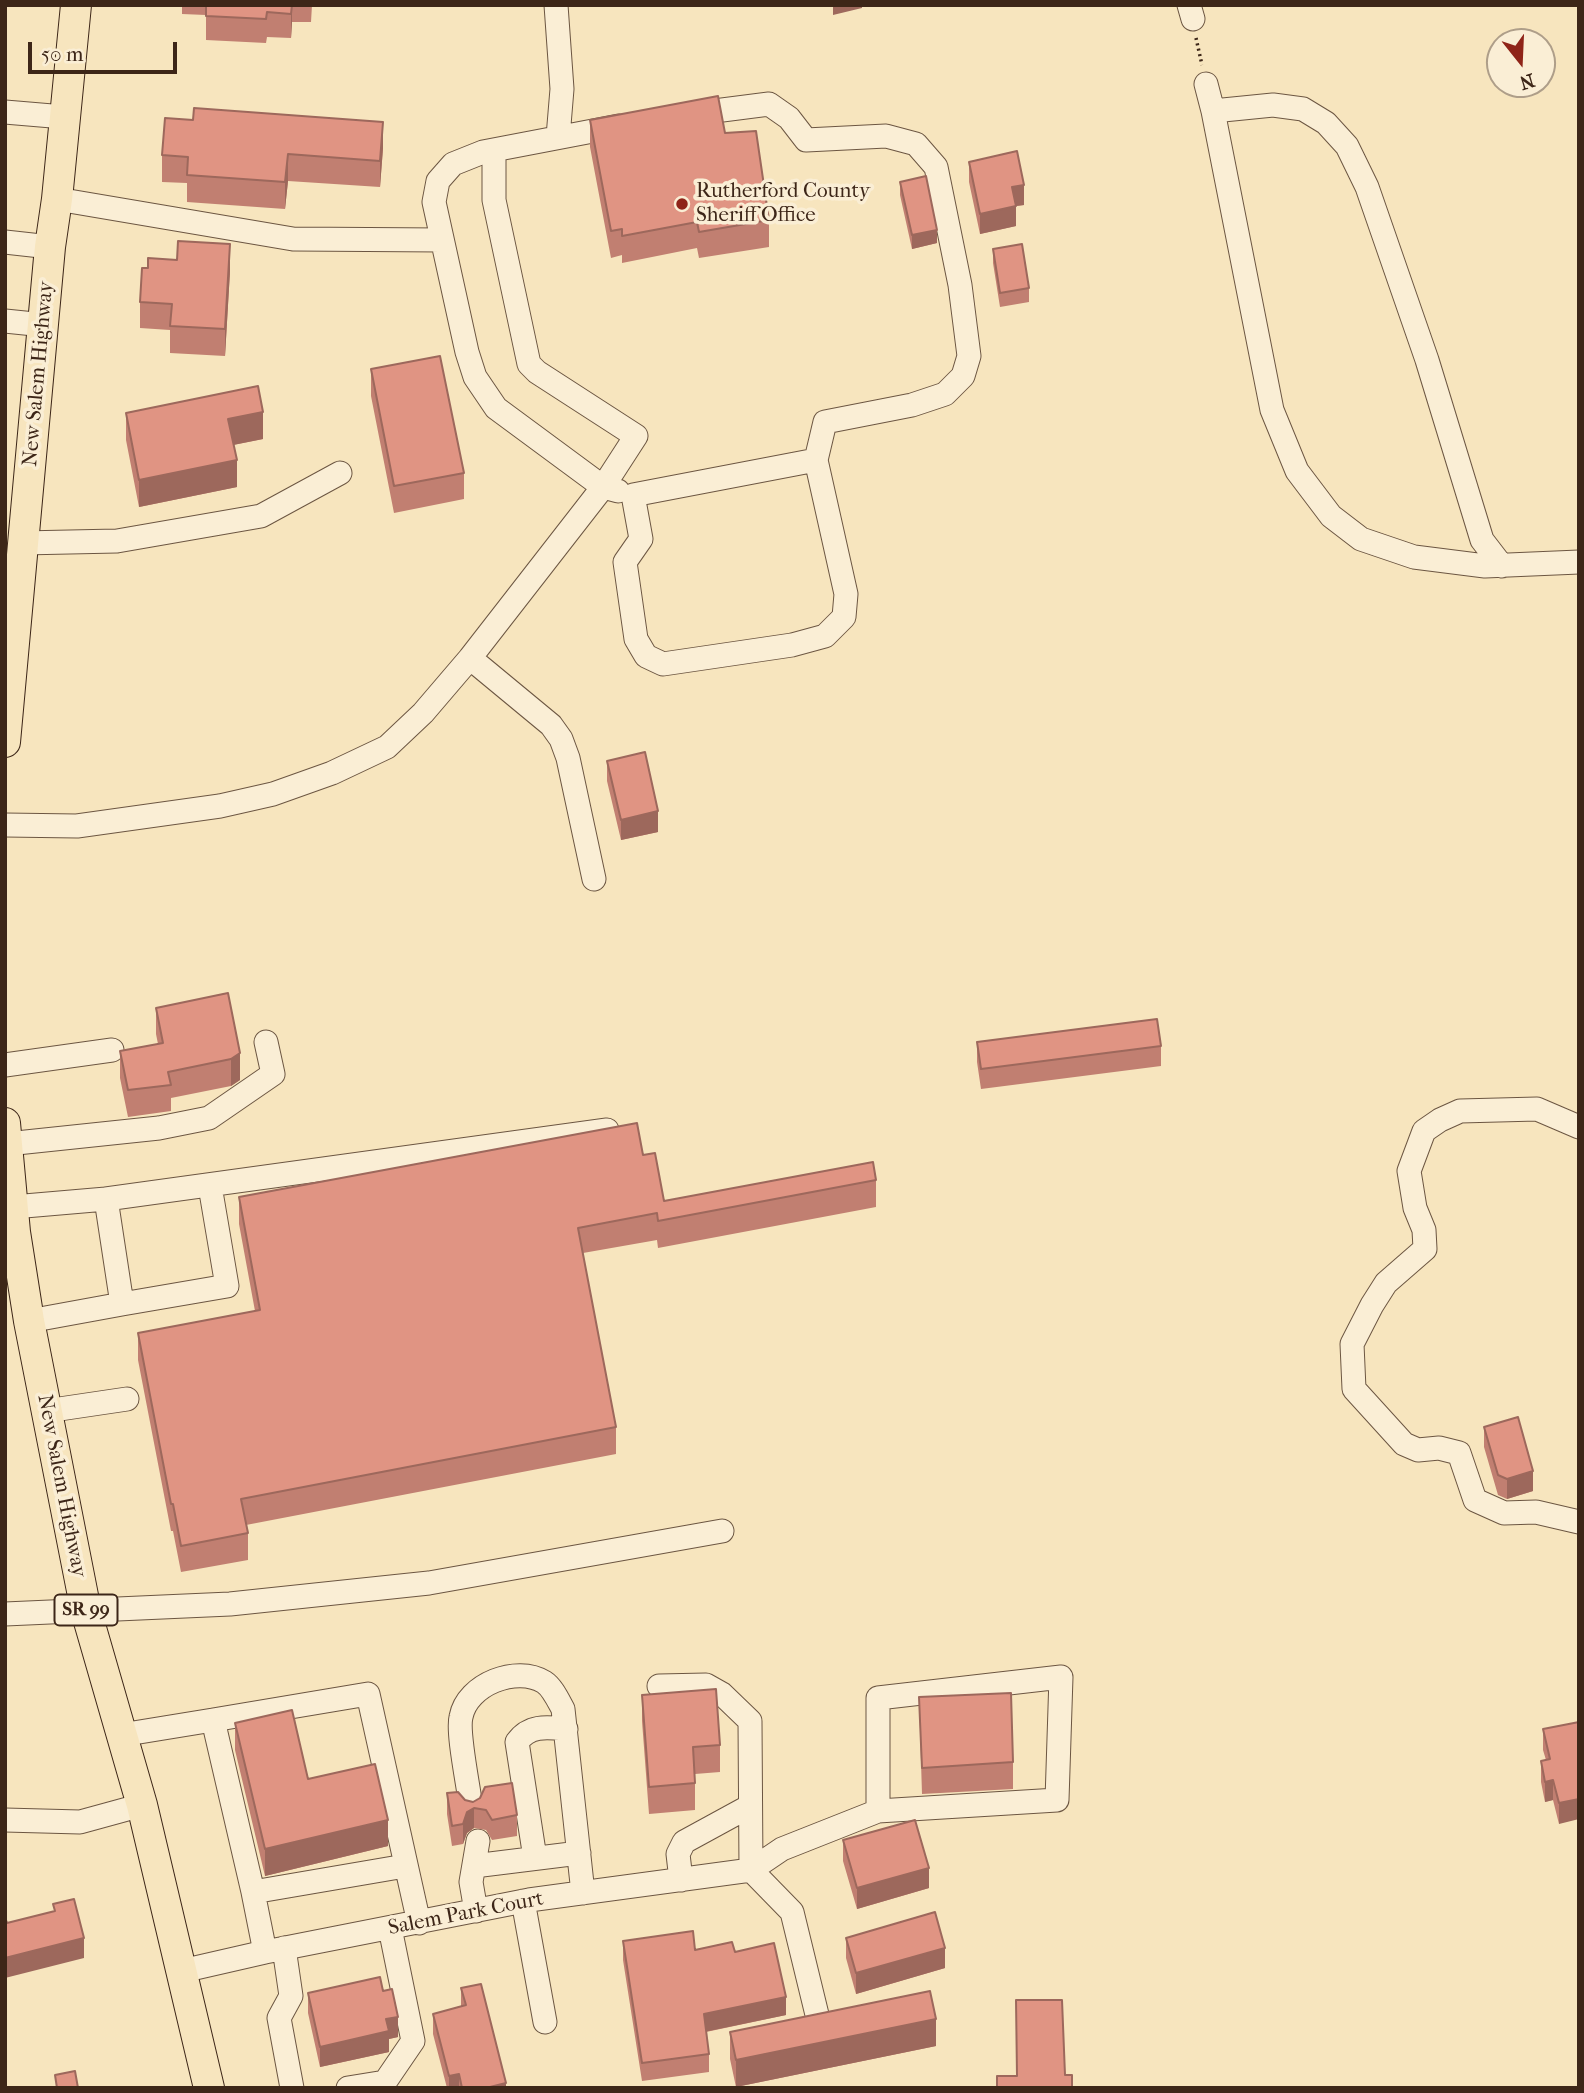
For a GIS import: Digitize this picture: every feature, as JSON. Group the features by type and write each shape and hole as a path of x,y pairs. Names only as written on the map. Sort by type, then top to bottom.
{"main road":[{"name":"New Salem Highway","path":"5,742 7,685 76,5"},
{"name":"New Salem Highway","path":"6,1134 11,1224 86,1611 142,1805 209,2088"}],"street":[{"path":"556,5 562,89 558,137"},
{"path":"1206,84 1272,410 1297,471 1331,516 1361,539 1414,556 1485,566 1579,562"},
{"path":"633,495 641,539 625,562 636,639 646,656 663,664 792,645 825,636 844,617 846,594 816,460 825,422 912,405 945,394 963,376 969,356 960,285 936,167 916,144 886,136 806,140 789,118 769,104 723,108 668,118"},
{"path":"1213,111 1273,105 1303,109 1326,123 1347,146 1367,187 1427,360 1482,540 1502,566"},
{"path":"5,112 64,117"},
{"path":"640,123 494,150 453,164 438,181 434,202 475,377 496,408 603,486 633,495 816,460"},
{"path":"5,825 90,825 220,806 274,794 309,782 387,747 423,713 470,658 603,486 636,436 537,372 529,364 494,200 494,150"},
{"path":"57,199 293,239 442,240"},
{"path":"5,242 50,247"},
{"path":"5,321 44,326"},
{"path":"22,543 117,541 261,516 340,473"},
{"path":"470,658 551,725 561,739 568,758 594,879"},
{"path":"6,1134 159,1128 209,1118 273,1074 266,1042"},
{"path":"5,1065 112,1050"},
{"path":"1579,1128 1537,1109 1473,1110 1460,1111 1424,1131 1409,1171 1415,1208 1424,1230 1425,1249 1386,1283 1352,1344 1354,1390 1404,1444 1418,1450 1439,1448 1459,1453 1475,1500 1504,1513 1535,1512 1579,1522"},
{"path":"11,1224 106,1199 607,1130"},
{"path":"29,1321 227,1286 210,1185"},
{"path":"106,1199 122,1304"},
{"path":"46,1411 127,1399"},
{"path":"5,1614 230,1604 429,1583 722,1531"},
{"path":"471,1808 460,1719 464,1704 476,1689 513,1677 533,1677 547,1684 563,1709 556,1728 579,1853 583,1893"},
{"path":"751,1870 782,1849 878,1811 1057,1800 1061,1677 878,1698 878,1811"},
{"path":"659,1686 706,1685 722,1694 750,1721 751,1870 792,1912 820,2027"},
{"path":"121,1735 368,1694 419,1923"},
{"path":"212,1720 253,1892 291,1996 279,2018 292,2088"},
{"path":"535,1858 517,1742 523,1734 532,1729 556,1728"},
{"path":"5,1820 80,1822 142,1805"},
{"path":"681,1880 678,1854 684,1842 750,1806"},
{"path":"476,1911 471,1882 478,1841"},
{"path":"474,1866 579,1853"},
{"path":"253,1892 405,1866"},
{"name":"Salem Park Court","path":"183,1971 274,1950 523,1901 751,1870"},
{"path":"523,1901 545,2022"},
{"path":"348,2088 385,2082 413,2041 390,1928"}],"path":[{"path":"1191,12 1206,84"}],"building":[{"path":"206,5 292,5 291,14 267,12 266,19 206,16"},
{"name":"Rutherford County Sheriff Office","path":"718,96 725,133 756,131 769,220 699,232 697,222 622,236 622,229 611,231 590,120"},
{"path":"194,108 383,122 380,161 288,154 285,182 187,175 188,157 162,155 165,118 193,120"},
{"path":"1017,151 1024,185 1012,187 1016,206 980,214 969,162"},
{"path":"926,176 937,230 912,235 900,182"},
{"path":"178,241 230,244 225,329 170,326 172,304 140,302 142,268 148,268 148,258 177,260"},
{"path":"1022,244 1029,288 1000,293 993,249"},
{"path":"440,356 464,473 394,486 371,369"},
{"path":"258,386 263,412 228,419 237,460 139,480 126,413"},
{"path":"645,752 658,811 621,820 607,761"},
{"path":"228,993 240,1053 231,1059 168,1072 171,1085 128,1090 120,1051 163,1043 156,1008"},
{"path":"1157,1019 1161,1046 981,1069 977,1042"},
{"path":"637,1123 643,1155 655,1153 664,1201 873,1162 876,1180 658,1221 657,1213 578,1228 616,1427 241,1499 248,1533 181,1546 138,1333 260,1310 239,1197"},
{"path":"1518,1417 1533,1471 1507,1479 1498,1475 1484,1427"},
{"path":"716,1689 720,1745 693,1747 695,1783 649,1787 642,1695"},
{"path":"1011,1693 1013,1762 922,1768 919,1697"},
{"path":"292,1710 308,1779 375,1764 388,1820 265,1849 235,1723"},
{"path":"1579,1722 1579,1799 1559,1803 1553,1780 1545,1782 1541,1761 1550,1759 1543,1729"},
{"path":"512,1783 517,1815 492,1820 486,1810 474,1808 467,1812 463,1824 452,1826 447,1793 458,1792 465,1800 473,1802 480,1798 485,1787"},
{"path":"915,1820 929,1868 857,1888 843,1840"},
{"path":"74,1899 84,1938 5,1958 5,1917 7,1923 55,1911 53,1904"},
{"path":"935,1912 945,1948 856,1973 846,1938"},
{"path":"693,1931 695,1950 732,1942 735,1952 774,1943 786,1997 704,2014 709,2054 642,2063 623,1941"},
{"path":"380,1977 383,1991 392,1989 398,2017 386,2019 389,2031 320,2047 308,1993"},
{"path":"481,1984 506,2083 486,2088 462,2088 459,2074 449,2076 433,2014 466,2005 461,1988"},
{"path":"930,1991 936,2019 736,2060 730,2032"},
{"path":"1016,2000 1062,2000 1065,2075 1072,2075 1072,2088 997,2088 997,2076 1017,2076"},
{"path":"75,2071 78,2088 57,2088 55,2075"}],"place":[{"name":"Rutherford County Sheriff Office","path":"682,204"}]}
